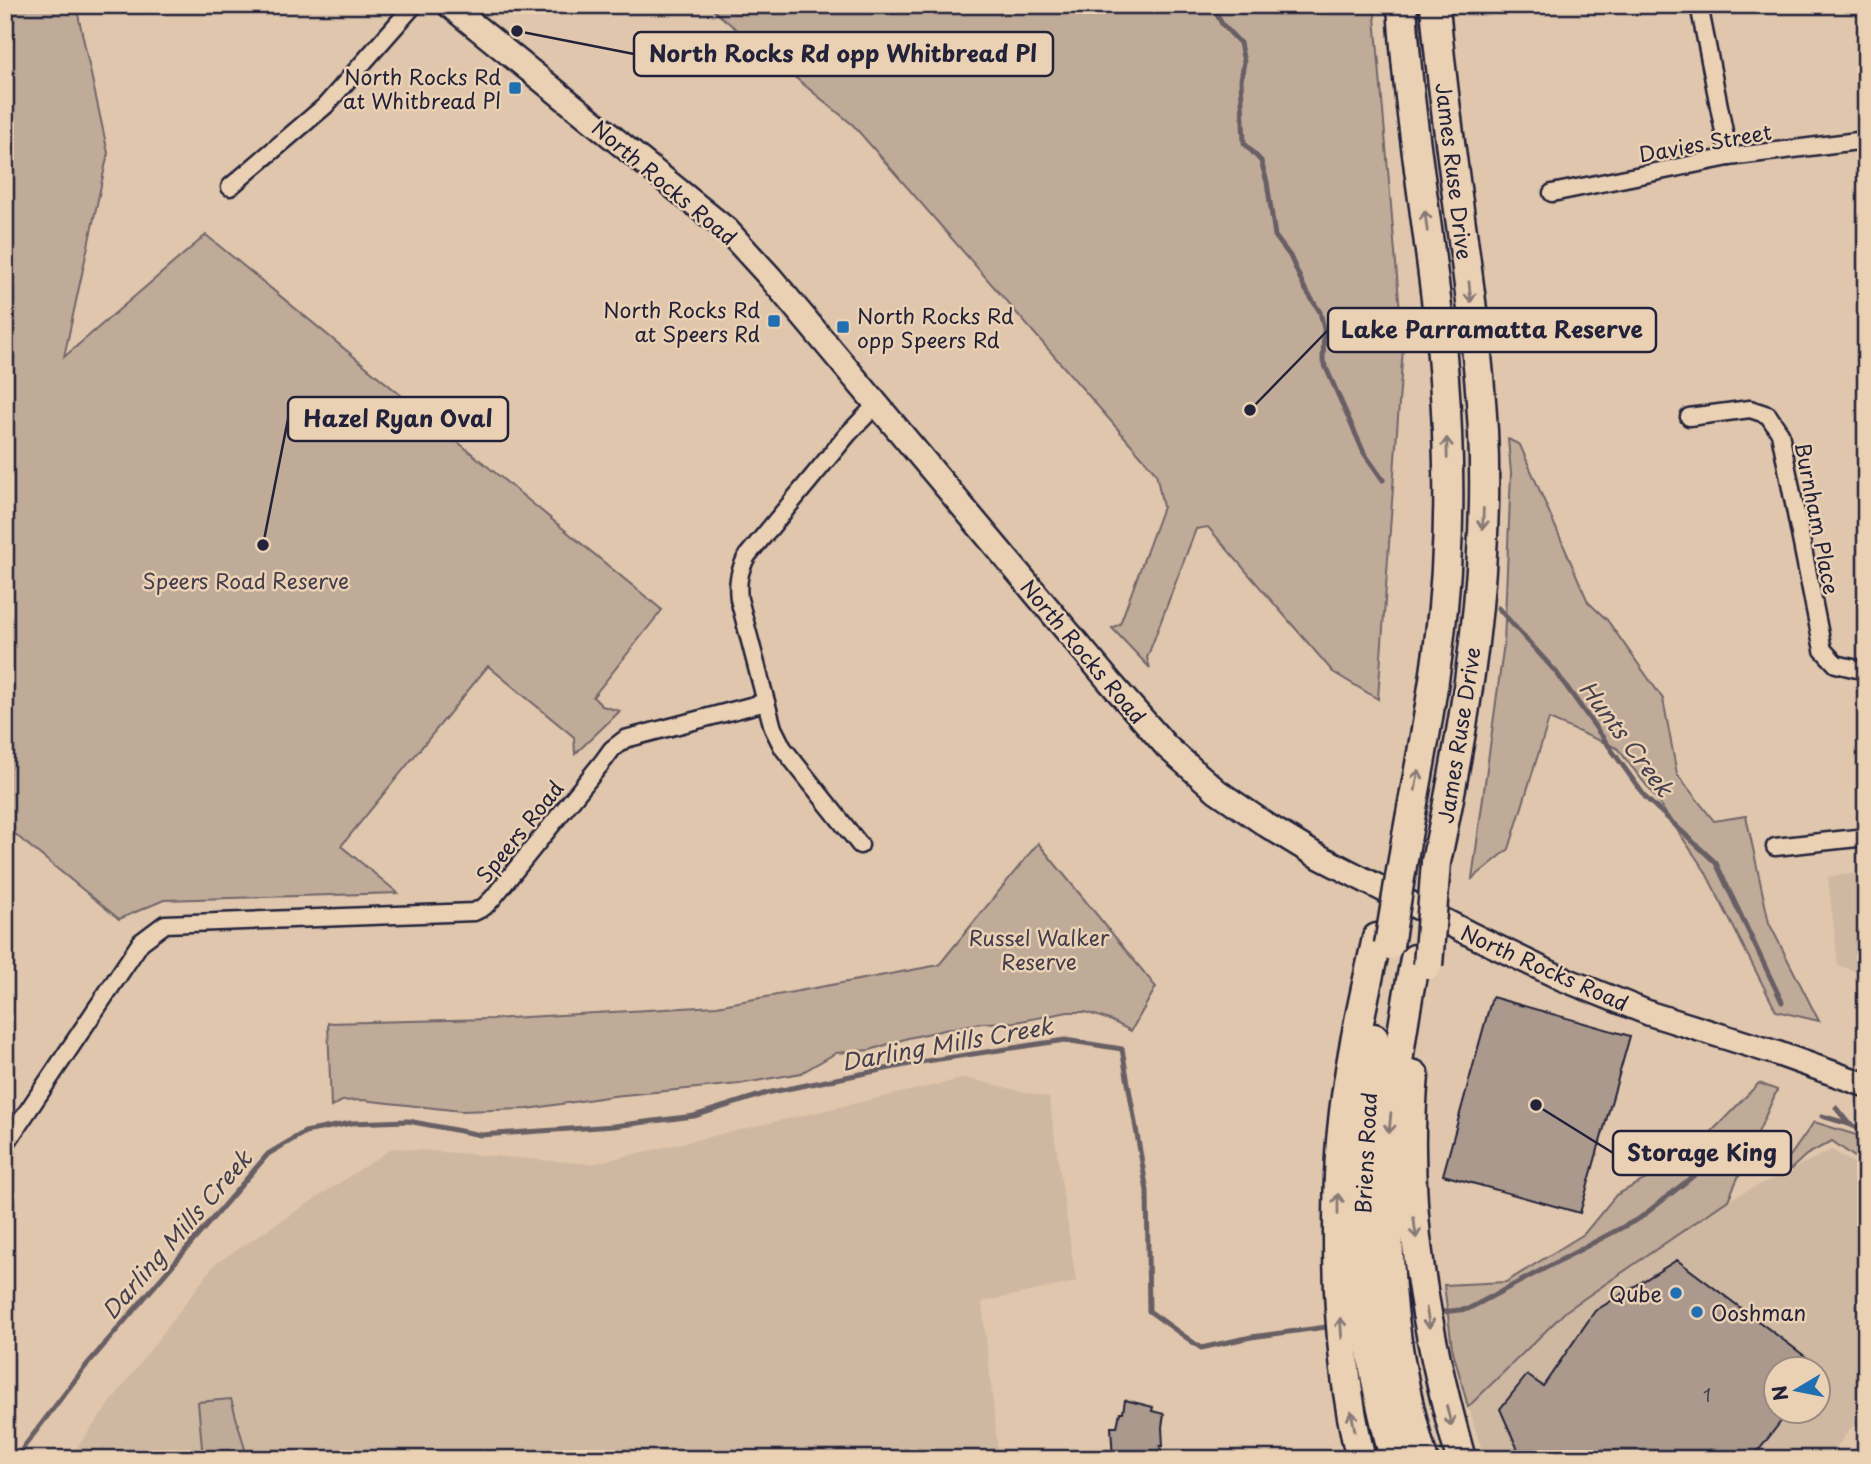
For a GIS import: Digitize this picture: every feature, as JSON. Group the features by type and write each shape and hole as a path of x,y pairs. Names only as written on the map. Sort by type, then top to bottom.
{"highway":[{"name":"James Ruse Drive","path":"1402,5 1443,363 1448,503 1440,642 1405,847"},
{"name":"James Ruse Drive","path":"1363,1269 1387,1205 1392,1105 1404,1018 1422,962 1436,862 1465,707 1481,576 1484,498 1478,362 1435,5"},
{"name":"Briens Road","path":"1394,1459 1390,1379 1368,1327 1360,1199 1363,1135 1383,942 1405,847"},
{"path":"1422,962 1411,1112 1411,1187 1419,1263 1439,1373 1461,1459"},
{"path":"1361,1459 1346,1384 1363,1269"},
{"path":"1390,1379 1416,1434 1423,1459"}],"main road":[{"name":"North Rocks Road","path":"449,5 727,230 770,277 1124,699 1167,747 1217,791 1314,854 1561,978 1651,1014 1776,1053 1866,1085"}],"street":[{"path":"230,187 325,106 414,5"},
{"path":"1699,5 1729,157"},
{"name":"Davies Street","path":"1552,192 1729,157 1866,140"},
{"path":"860,845 783,748 773,728 739,600 738,579 747,556 848,434 876,405"},
{"name":"Burnham Place","path":"1689,416 1750,409 1768,415 1780,433 1823,650 1836,664 1866,667"},
{"name":"Speers Road","path":"5,1145 141,942 165,924 474,912 492,899 612,749 625,739 766,702"},
{"path":"1775,847 1866,837"}],"shaded area":[{"path":"1866,872 1866,975 1838,965 1828,877"},
{"path":"966,1078 1049,1098 1076,1282 982,1302 999,1459 68,1459 215,1264 393,1148 591,1164"},
{"path":"1832,1150 1866,1171 1866,1409 1827,1459 1485,1459 1468,1407 1566,1311 1728,1200"}],"green space":[{"name":"Speers Road Reserve","path":"5,5 76,5 108,153 64,357 206,235 662,610 593,697 602,706 620,711 575,754 574,737 488,666 341,846 398,893 164,900 119,919 5,826"},
{"path":"707,5 1374,5 1403,347 1378,699 1333,672 1208,527 1196,529 1147,658 1150,668 1112,628 1120,624 1163,507 1156,473 853,125"},
{"path":"1508,439 1520,445 1588,602 1607,620 1663,699 1677,774 1714,821 1746,816 1769,923 1819,1021 1776,1011 1705,871 1650,790 1617,748 1549,719 1509,849 1472,879 1504,643 1511,473"},
{"name":"Russel Walker Reserve","path":"1038,843 1156,987 1131,1031 1085,1012 1068,1012 1016,1022 958,1027 870,1050 836,1053 801,1073 739,1084 613,1096 528,1109 461,1111 362,1100 342,1101 331,1107 328,1023 492,1019 717,1006 939,965"},
{"path":"1759,1083 1777,1090 1728,1200 1566,1311 1468,1407 1452,1347 1444,1285 1506,1282 1584,1234 1616,1195 1687,1157"},
{"path":"1814,1122 1856,1135 1866,1131 1866,1165 1832,1141 1806,1155 1791,1169 1779,1172"},
{"path":"231,1399 246,1453 203,1459 198,1402"}],"building":[{"path":"1492,997 1630,1036 1580,1213 1443,1175"},
{"path":"1677,1260 1805,1356 1762,1356 1762,1426 1777,1426 1752,1459 1522,1459 1500,1409 1527,1375 1543,1386 1595,1311"},
{"path":"1125,1400 1153,1407 1152,1411 1164,1414 1163,1446 1160,1446 1163,1459 1113,1459 1111,1427 1117,1427"}],"waterway":[{"name":"Hunts Creek","path":"1212,5 1222,24 1240,43 1244,62 1241,80 1244,143 1261,161 1275,236 1290,256 1304,287 1320,312 1324,329 1323,361 1364,453 1383,480"},
{"name":"Hunts Creek","path":"1498,608 1556,672 1646,798 1716,863 1782,1002"},
{"name":"Darling Mills Creek","path":"18,1459 23,1448 85,1367 268,1154 305,1132 351,1123 408,1121 481,1135 614,1126 694,1116 767,1093 920,1062 1065,1040 1122,1049 1147,1191 1149,1311 1201,1348 1251,1337 1334,1326"},
{"name":"Hunts Creek","path":"1836,1108 1849,1124"},
{"name":"Hunts Creek","path":"1822,1116 1866,1132"},
{"name":"Darling Mills Creek","path":"1434,1313 1468,1309 1640,1218 1739,1140"}],"place":[{"name":"North Rocks Rd opp Whitbread Pl","path":"517,31"},
{"name":"North Rocks Rd at Whitbread Pl","path":"515,88"},
{"name":"North Rocks Rd at Speers Rd","path":"774,321"},
{"name":"North Rocks Rd opp Speers Rd","path":"843,327"},
{"name":"Lake Parramatta Reserve","path":"1250,410"},
{"name":"Hazel Ryan Oval","path":"263,545"},
{"name":"Storage King","path":"1536,1105"},
{"name":"Qube","path":"1676,1293"},
{"name":"Ooshman","path":"1697,1312"}]}
